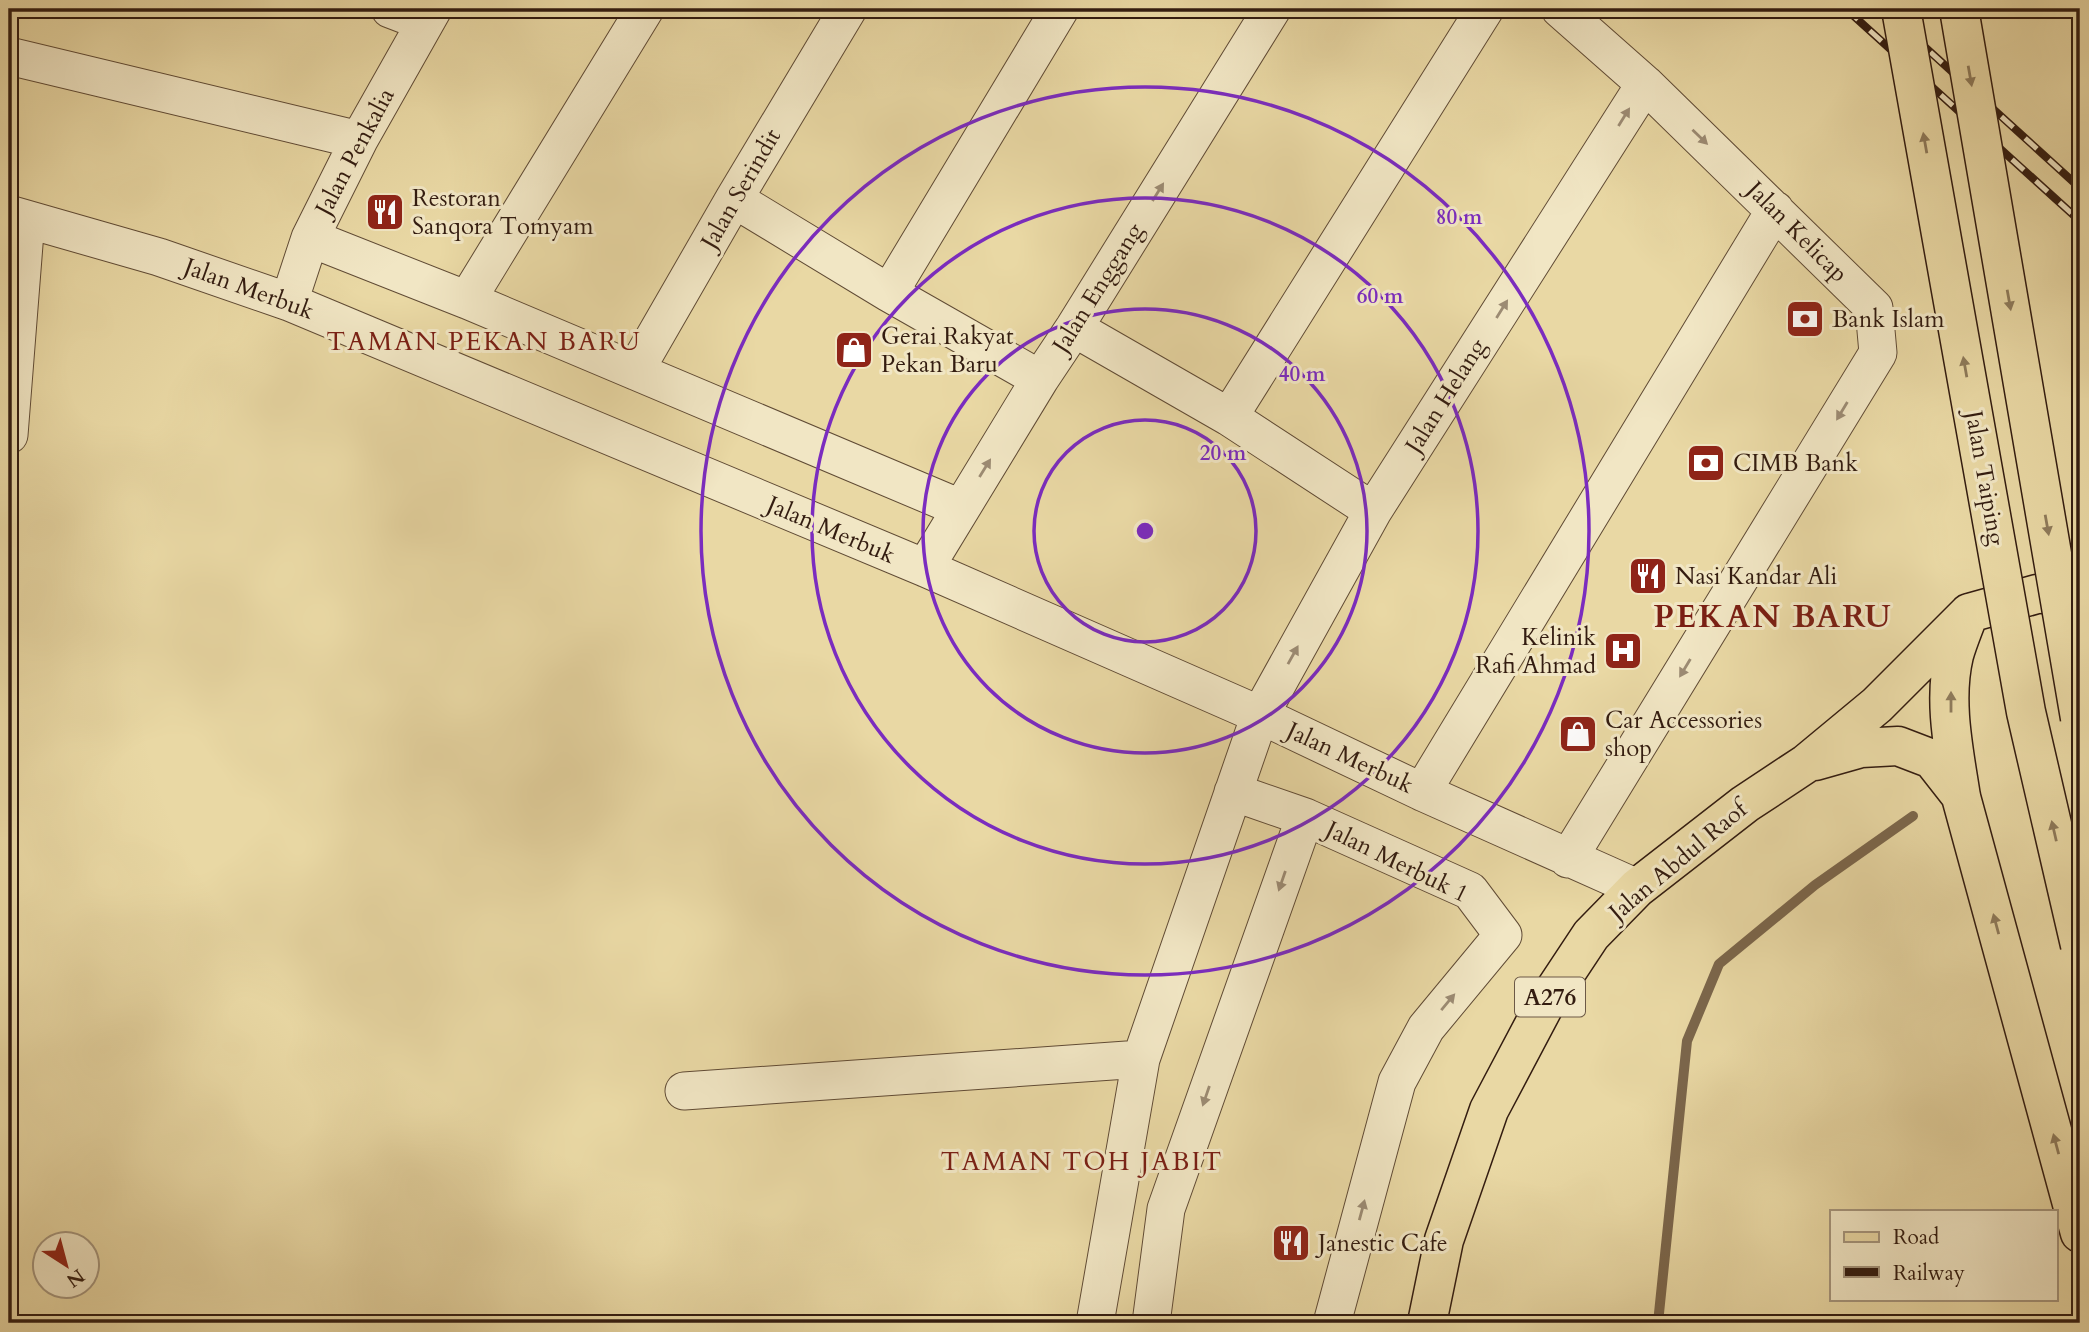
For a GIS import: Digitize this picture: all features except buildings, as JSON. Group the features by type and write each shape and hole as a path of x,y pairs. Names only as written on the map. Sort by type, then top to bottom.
{"main road":[{"name":"Jalan Taiping","path":"1901,9 2026,712 2080,945"},
{"path":"1959,9 2080,718"},
{"path":"1807,763 1877,705 1969,613 2037,594 2080,593"},
{"path":"1969,613 1954,656 1950,698 1952,738 1961,797 2080,1233"},
{"path":"1807,763 1861,748 1898,746 1932,760 1961,797"},
{"name":"Jalan Abdul Raof","path":"1427,1323 1444,1240 1489,1110 1544,1006 1591,935 1637,888 1745,804 1807,763"}],"street":[{"path":"390,9 429,15"},
{"path":"467,300 645,9"},
{"path":"889,293 1060,9"},
{"name":"Jalan Enggang","path":"925,568 1272,9"},
{"path":"1229,417 1485,9"},
{"name":"Jalan Kelicap","path":"1560,9 1645,84 1874,308 1878,353 1568,859"},
{"name":"Jalan Serindit","path":"635,371 734,199 834,14"},
{"name":"Jalan Penkalia","path":"289,302 310,238 359,140 429,15"},
{"path":"9,56 359,140"},
{"name":"Jalan Helang","path":"1095,1323 1140,1059 1260,715 1373,511 1645,84"},
{"path":"734,199 889,293 1040,379"},
{"path":"1422,792 1775,210"},
{"path":"9,435 18,216"},
{"name":"Jalan Merbuk","path":"18,216 159,257 289,302 925,568 1260,715 1568,859 1637,888"},
{"path":"310,238 467,300 960,508"},
{"path":"1074,328 1229,417 1373,511"},
{"path":"1151,1323 1166,1209 1304,817 1233,792"},
{"name":"Jalan Merbuk 1","path":"1304,817 1470,891 1503,935 1426,1028 1397,1082 1332,1323"},
{"path":"684,1091 1140,1059"}],"waterway":[{"path":"1658,1323 1687,1041 1719,964 1815,885 1913,816"}],"railway":[{"path":"1846,9 2080,221"},
{"path":"1883,9 2080,188"}],"place":[{"name":"Restoran Sanqora Tomyam","path":"385,212"},
{"name":"Bank Islam","path":"1805,319"},
{"name":"Gerai Rakyat Pekan Baru","path":"854,350"},
{"name":"CIMB Bank","path":"1706,463"},
{"name":"Nasi Kandar Ali","path":"1648,576"},
{"name":"Kelinik Rafi Ahmad","path":"1623,651"},
{"name":"Car Accessories shop","path":"1578,734"},
{"name":"Janestic Cafe","path":"1291,1243"}],"district":[{"name":"TAMAN PEKAN BARU","path":"484,341"},
{"name":"PEKAN BARU","path":"1773,617"},
{"name":"TAMAN TOH JABIT","path":"1082,1161"}]}
